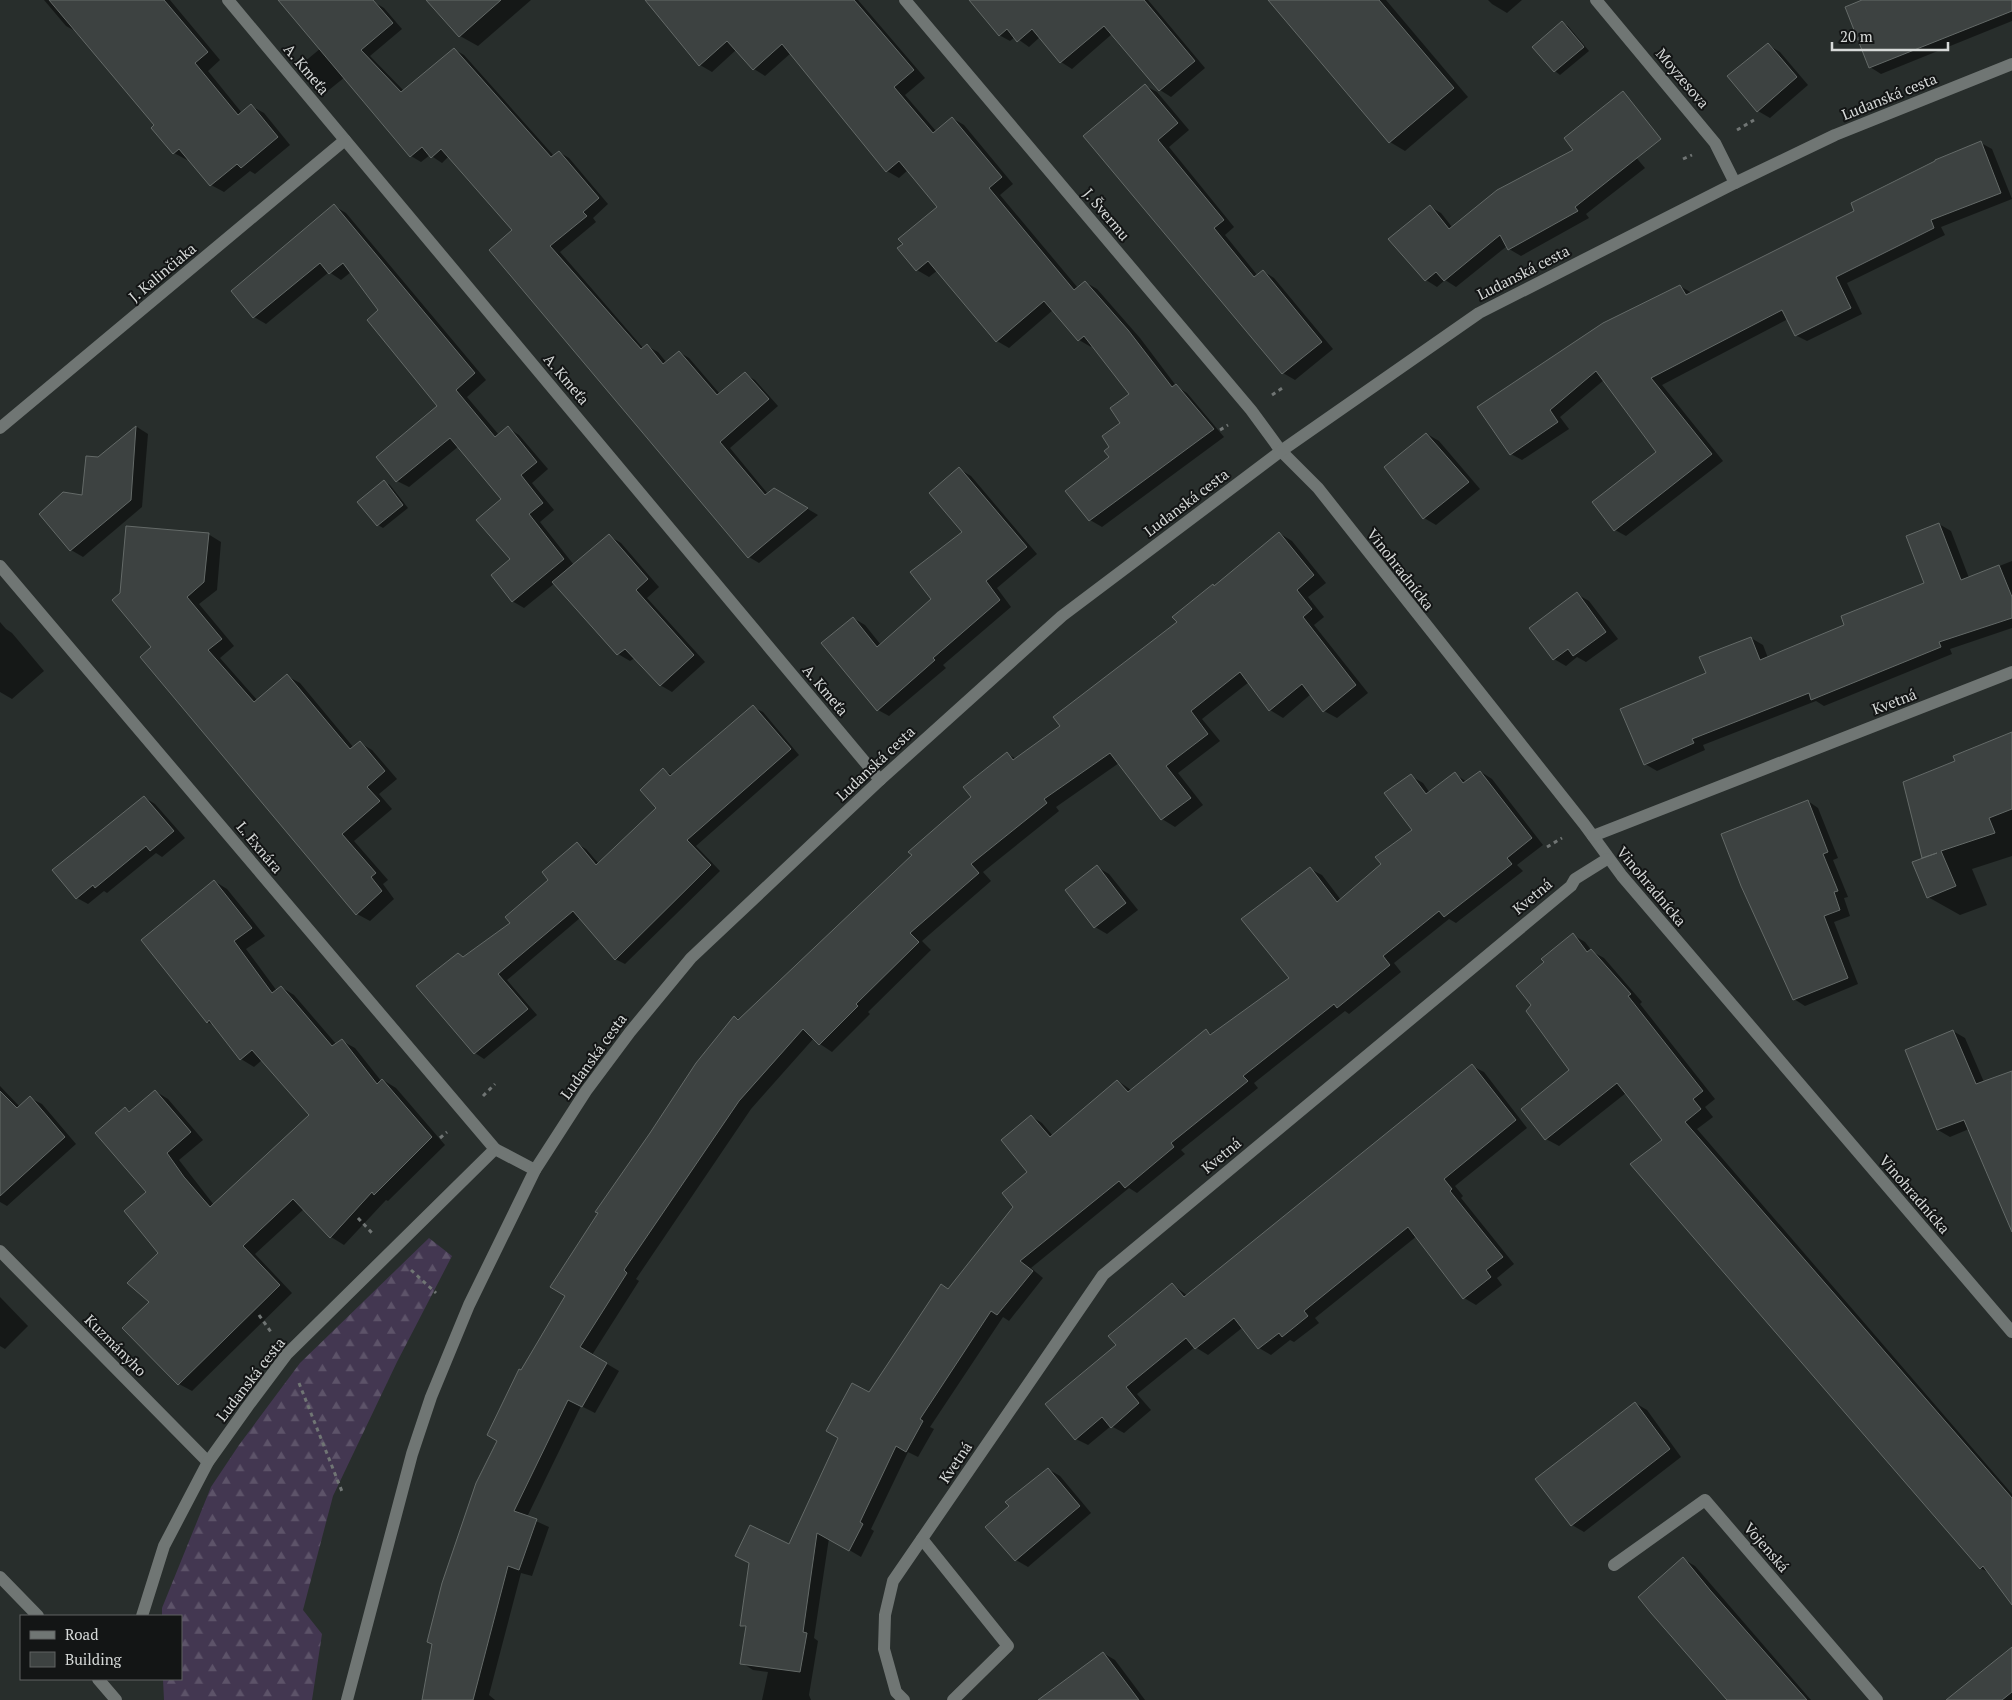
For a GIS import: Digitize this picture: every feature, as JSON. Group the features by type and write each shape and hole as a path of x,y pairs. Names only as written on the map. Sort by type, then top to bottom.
{"street":[{"name":"A. Kmeťa","path":"228,0 880,780"},
{"name":"J. Švermu","path":"906,0 1251,410 1281,451"},
{"name":"Moyzesova","path":"1596,0 1715,143 1735,183"},
{"name":"Ludanská cesta","path":"347,1700 393,1520 412,1454 431,1397 469,1305 535,1170 586,1091 630,1032 691,958 880,780 1062,616 1281,451 1479,313 1735,183 1835,135 2012,64"},
{"name":"J. Kalinčiaka","path":"0,428 345,140"},
{"name":"Vinohradnícka","path":"1281,451 1318,488 1593,836 1608,859 2012,1332"},
{"name":"L. Exnára","path":"0,566 495,1149"},
{"name":"Kvetná","path":"1593,836 2012,672"},
{"name":"Kvetná","path":"904,1700 896,1692 884,1650 885,1615 893,1581 1103,1275 1571,886 1575,879 1608,859"},
{"name":"Ludanská cesta","path":"142,1615 164,1546 208,1462 287,1354 495,1149"},
{"path":"495,1149 535,1170"},
{"name":"Kuzmányho","path":"0,1252 208,1462"},
{"name":"Vojenská","path":"1614,1565 1705,1500 1877,1700"},
{"path":"922,1539 1008,1646 953,1700"},
{"path":"0,1577 37,1615"},
{"path":"110,1684 116,1700"}],"path":[{"path":"259,1315 287,1354 343,1494"}],"green space":[{"path":"429,1238 452,1256 397,1362 333,1496 303,1610 322,1634 312,1700 164,1700 163,1680 182,1680 182,1615 162,1615 162,1608 211,1487 239,1445 300,1363"}],"building":[{"path":"49,0 164,0 208,52 195,63 238,115 251,104 278,137 241,168 237,164 210,186 179,149 173,154 151,128 154,125"},
{"path":"278,0 373,0 393,23 361,50 401,92 454,48 551,157 559,151 599,198 583,212 587,216 550,246 641,349 647,344 663,364 679,351 717,395 745,372 769,399 720,442 765,495 774,488 808,508 748,558 489,250 512,230 441,149 431,158 422,147 410,157"},
{"path":"426,0 501,0 459,37"},
{"path":"645,0 854,0 914,70 894,87 933,133 952,117 1002,177 989,188 1074,290 1085,281 1128,330 1172,387 1176,384 1214,429 1089,521 1065,491 1109,457 1104,451 1109,447 1102,436 1120,423 1110,408 1129,394 1084,336 1078,341 1044,301 996,342 928,261 916,271 897,248 903,244 898,239 937,207 899,161 886,172 782,44 753,70 727,41 699,66"},
{"path":"969,0 1144,0 1195,61 1159,91 1104,26 1060,63 1032,29 1017,42 1007,29 999,36"},
{"path":"1268,0 1379,0 1454,88 1389,143"},
{"path":"1862,0 2012,0 2012,11 1869,68 1845,7"},
{"path":"1562,21 1584,47 1554,72 1532,47"},
{"path":"1768,43 1797,77 1757,112 1727,76"},
{"path":"1145,84 1178,123 1158,140 1224,220 1214,228 1254,277 1263,270 1322,342 1282,374 1083,136"},
{"path":"1623,91 1661,139 1575,207 1578,211 1508,250 1500,235 1444,281 1436,272 1425,281 1388,239 1430,205 1449,229 1497,190 1573,150 1564,138"},
{"path":"1981,141 2001,193 1931,220 1934,228 1836,277 1851,308 1795,336 1782,310 1651,378 1712,454 1614,531 1592,502 1656,452 1596,371 1550,410 1558,422 1510,455 1477,407 1603,323 1680,285 1686,295 1854,211 1851,203 1935,160"},
{"path":"334,204 475,373 456,390 495,437 508,426 537,462 521,475 543,503 529,514 564,559 512,602 491,575 510,559 476,520 501,499 450,438 396,482 376,457 437,406 367,320 378,310 343,263 329,274 320,263 253,318 231,291"},
{"path":"136,426 131,500 70,551 39,514 63,492 82,495 86,456 98,457"},
{"path":"1426,433 1469,482 1423,519 1384,467"},
{"path":"959,467 1027,547 986,581 1000,600 933,658 935,660 877,711 821,643 853,617 877,647 931,599 910,572 962,532 929,493"},
{"path":"384,480 403,505 377,526 357,502"},
{"path":"1939,523 1961,580 1999,565 2012,597 2012,618 1939,642 1941,647 1811,700 1809,693 1692,739 1694,743 1644,765 1620,709 1706,673 1699,657 1751,637 1760,660 1844,625 1841,616 1924,583 1906,536"},
{"path":"126,526 209,533 204,582 187,597 222,639 208,650 254,702 287,674 350,749 360,741 385,771 367,787 380,801 342,834 376,873 371,877 382,891 356,915 140,657 151,647 112,600 120,593"},
{"path":"1279,532 1314,575 1297,590 1312,609 1303,617 1356,685 1323,712 1302,684 1269,711 1240,672 1191,711 1208,734 1166,766 1191,798 1161,820 1110,753 1044,799 1047,803 971,864 979,873 910,933 919,942 856,1004 858,1006 819,1045 803,1029 739,1101 624,1270 627,1273 580,1347 607,1363 582,1407 568,1400 514,1511 537,1519 519,1570 508,1566 473,1700 422,1700 432,1644 427,1642 442,1583 476,1483 497,1441 487,1435 519,1369 521,1370 565,1296 550,1287 598,1213 595,1212 696,1063 734,1016 738,1020 912,855 908,852 971,797 963,787 1007,752 1013,760 1060,726 1053,717 1177,622 1172,617 1213,584 1214,586"},
{"path":"609,534 648,579 636,590 694,655 660,686 625,649 617,655 552,582"},
{"path":"1577,592 1606,632 1573,656 1568,649 1553,660 1529,628"},
{"path":"753,705 791,749 687,840 711,865 615,960 573,911 498,974 528,1009 474,1054 416,986 458,953 463,957 510,923 505,917 548,880 542,872 577,842 596,865 656,808 640,790 663,768 670,776"},
{"path":"2012,732 2012,809 1989,818 1995,833 1941,851 1956,886 1927,898 1912,862 1937,853 1922,858 1903,782 1955,761 1953,756"},
{"path":"1480,771 1532,838 1507,858 1512,864 1444,917 1439,911 1383,956 1390,965 1337,1008 1334,1004 1243,1076 1248,1081 1171,1143 1174,1147 1125,1188 1119,1181 1020,1261 1033,1271 997,1315 991,1311 920,1419 923,1421 906,1452 896,1446 860,1522 863,1524 849,1551 817,1533 803,1632 807,1633 800,1672 740,1664 746,1626 740,1626 749,1563 735,1556 750,1525 789,1544 838,1438 826,1431 852,1383 869,1392 941,1284 948,1289 1013,1207 1002,1193 1027,1172 1001,1140 1031,1115 1050,1137 1117,1080 1128,1092 1206,1029 1210,1035 1289,978 1241,919 1310,867 1337,902 1381,864 1375,857 1412,830 1384,793 1411,774 1426,794 1455,772 1463,783"},
{"path":"144,796 174,831 150,851 146,846 95,888 93,885 76,899 52,870"},
{"path":"1808,800 1828,852 1823,854 1838,891 1834,892 1840,910 1824,916 1848,978 1793,1000 1741,886 1721,834"},
{"path":"1097,865 1126,903 1094,928 1065,890"},
{"path":"214,880 252,928 234,941 272,993 281,986 332,1046 342,1039 377,1084 382,1079 432,1137 374,1195 372,1192 330,1238 293,1199 243,1246 280,1285 178,1385 122,1328 149,1302 127,1283 158,1253 124,1211 146,1192 95,1133 125,1107 129,1112 155,1090 191,1132 167,1153 184,1177 210,1207 309,1115 252,1050 240,1060 209,1020 207,1023 141,940"},
{"path":"1573,933 1587,952 1591,949 1631,994 1628,996 1703,1091 1693,1099 1701,1109 1685,1122 2012,1498 2012,1605 1983,1566 1980,1569 1630,1164 1662,1140 1617,1083 1545,1140 1521,1109 1569,1070 1526,1011 1531,1005 1516,986 1544,962 1541,959"},
{"path":"1953,1030 1976,1084 2012,1071 2012,1232 1964,1120 1937,1130 1905,1050"},
{"path":"1472,1064 1516,1120 1444,1179 1452,1189 1450,1191 1503,1257 1486,1270 1491,1277 1463,1299 1408,1227 1304,1311 1308,1316 1282,1337 1279,1333 1258,1349 1234,1318 1195,1349 1186,1338 1126,1387 1139,1403 1111,1428 1102,1417 1075,1440 1045,1404 1116,1345 1108,1336 1172,1283 1184,1297"},
{"path":"0,1091 17,1108 30,1096 65,1137 0,1196"},
{"path":"1635,1402 1670,1449 1571,1526 1535,1479"},
{"path":"1048,1468 1080,1506 1015,1561 985,1527 1009,1506 1005,1502"},
{"path":"1683,1557 1807,1700 1727,1700 1651,1613 1638,1597"},
{"path":"2012,1647 2012,1692 2002,1700 1946,1700"},
{"path":"1103,1652 1139,1700 1038,1700"}]}
